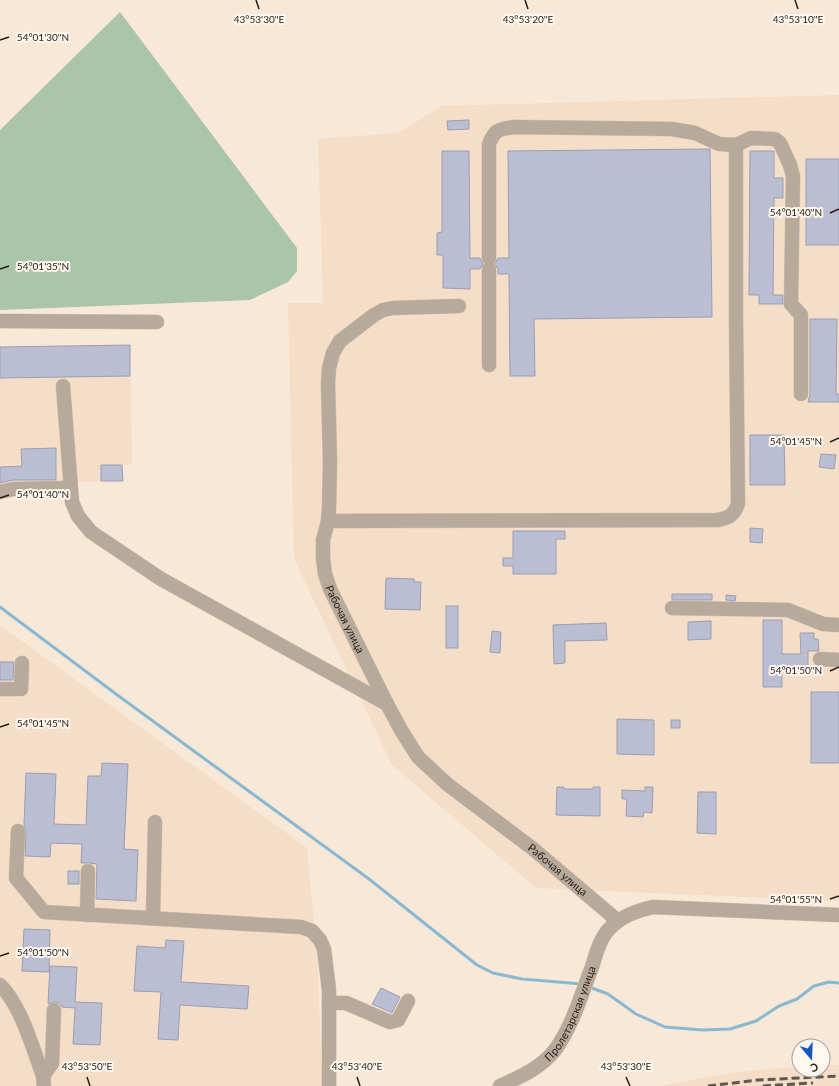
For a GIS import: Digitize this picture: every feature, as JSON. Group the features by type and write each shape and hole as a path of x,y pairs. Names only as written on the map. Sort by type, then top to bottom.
{"street":[{"path":"489,365 490,144 493,134 501,129 514,127 672,129 695,133 719,144 736,145 751,138 775,139 780,143 790,165 793,176 791,304 801,315 800,394"},
{"path":"328,521 717,520 727,519 735,513 738,504 736,145"},
{"name":"Рабочая улица","path":"459,306 393,308 383,310 374,315 340,342 333,353 329,368 328,383 330,462 328,521 323,540 325,574 338,605 387,704 418,757 447,784 532,848 618,921"},
{"path":"0,321 157,322"},
{"path":"63,386 72,502 78,516 91,532 161,579 387,704"},
{"path":"0,492 14,489 70,488"},
{"path":"672,608 788,610 823,624 839,625"},
{"path":"820,660 839,660"},
{"path":"0,689 21,689 22,663"},
{"path":"153,918 155,822"},
{"path":"18,831 16,878 44,912 301,928 312,931 320,940 324,949 329,990 329,1086"},
{"path":"87,914 88,870"},
{"path":"618,921 629,914 652,907 839,915"},
{"name":"Пролетарская улица","path":"500,1086 531,1071 545,1061 558,1045 569,1028 575,1014 600,943 609,930 618,921"},
{"path":"0,985 10,996 18,1011 44,1081"},
{"path":"329,1004 346,1003 390,1022 398,1020 408,1001"},
{"path":"44,1081 52,1062 54,1010"}],"shaded area":[{"path":"839,95 839,901 536,888 392,765 294,559 288,303 323,303 318,139 398,133 442,106"},
{"path":"130,345 132,464 122,465 123,481 0,484 0,347"},
{"path":"0,625 307,848 318,967 322,1086 0,1086"},
{"path":"831,1065 839,1065 839,1086 662,1086 707,1077 755,1070 791,1068 791,1078 831,1078"}],"green space":[{"path":"120,12 297,248 297,271 288,282 250,300 0,310 0,130"}],"building":[{"path":"469,120 469,129 448,130 447,121"},
{"path":"710,149 712,317 534,319 535,376 510,376 509,274 498,274 498,269 495,264 498,258 509,258 508,151"},
{"path":"442,151 469,151 470,258 480,258 483,264 480,269 470,269 470,289 443,288 443,255 437,255 437,233 442,232"},
{"path":"750,151 774,151 774,178 783,178 783,198 774,198 773,295 783,295 783,304 759,304 759,295 749,295"},
{"path":"806,159 839,159 839,245 806,245"},
{"path":"810,319 837,319 836,394 839,394 839,402 808,402 810,394"},
{"path":"130,345 130,376 0,378 0,347"},
{"path":"750,435 784,435 785,485 750,485"},
{"path":"56,448 56,480 14,480 0,483 0,467 22,466 21,449"},
{"path":"821,454 836,455 834,469 819,467"},
{"path":"101,465 122,465 123,481 101,481"},
{"path":"750,528 763,529 762,543 750,542"},
{"path":"513,531 565,531 565,539 556,539 556,574 513,574 513,566 503,566 503,558 513,558"},
{"path":"386,578 414,579 414,582 421,582 420,610 385,609"},
{"path":"672,594 712,594 712,600 672,600"},
{"path":"726,595 736,596 735,601 726,600"},
{"path":"446,606 458,606 458,648 446,648"},
{"path":"763,620 782,620 782,654 801,654 800,633 814,633 814,639 818,639 819,651 808,651 808,672 782,672 782,687 763,687"},
{"path":"711,621 711,639 688,640 688,622"},
{"path":"606,623 607,640 565,641 565,663 554,664 553,625"},
{"path":"492,631 501,632 500,653 490,652"},
{"path":"0,662 14,662 13,680 0,680"},
{"path":"811,692 839,692 839,763 811,763"},
{"path":"617,719 654,720 654,755 617,754"},
{"path":"671,720 680,720 680,728 671,728"},
{"path":"102,763 128,764 124,849 138,850 136,901 96,899 97,864 81,863 82,844 51,843 50,857 25,856 26,831 24,825 26,773 56,774 54,824 86,825 88,776 101,776"},
{"path":"557,787 564,787 564,789 593,789 593,787 600,787 600,816 556,815"},
{"path":"645,787 653,787 652,813 644,812 643,817 626,816 627,799 622,799 622,790 645,791"},
{"path":"698,792 716,792 716,834 697,833"},
{"path":"68,871 79,871 79,884 68,884"},
{"path":"24,929 50,930 49,972 22,971"},
{"path":"166,940 184,941 181,982 249,986 247,1009 180,1005 178,1040 158,1039 161,992 134,991 137,946 165,948"},
{"path":"50,966 77,967 75,1002 102,1003 100,1045 73,1044 75,1008 62,1007 59,1003 55,1002 48,1004"},
{"path":"381,988 400,997 392,1013 372,1004"}],"waterway":[{"path":"0,607 120,697 369,879 477,965 493,973 522,979 582,984"},
{"path":"589,987 608,994 636,1014 665,1027 703,1030 730,1029 756,1021 779,1006 797,999 814,986 829,982 839,983"}],"railway":[{"path":"708,1086 758,1080 839,1076"},
{"path":"763,1086 813,1083"}]}
